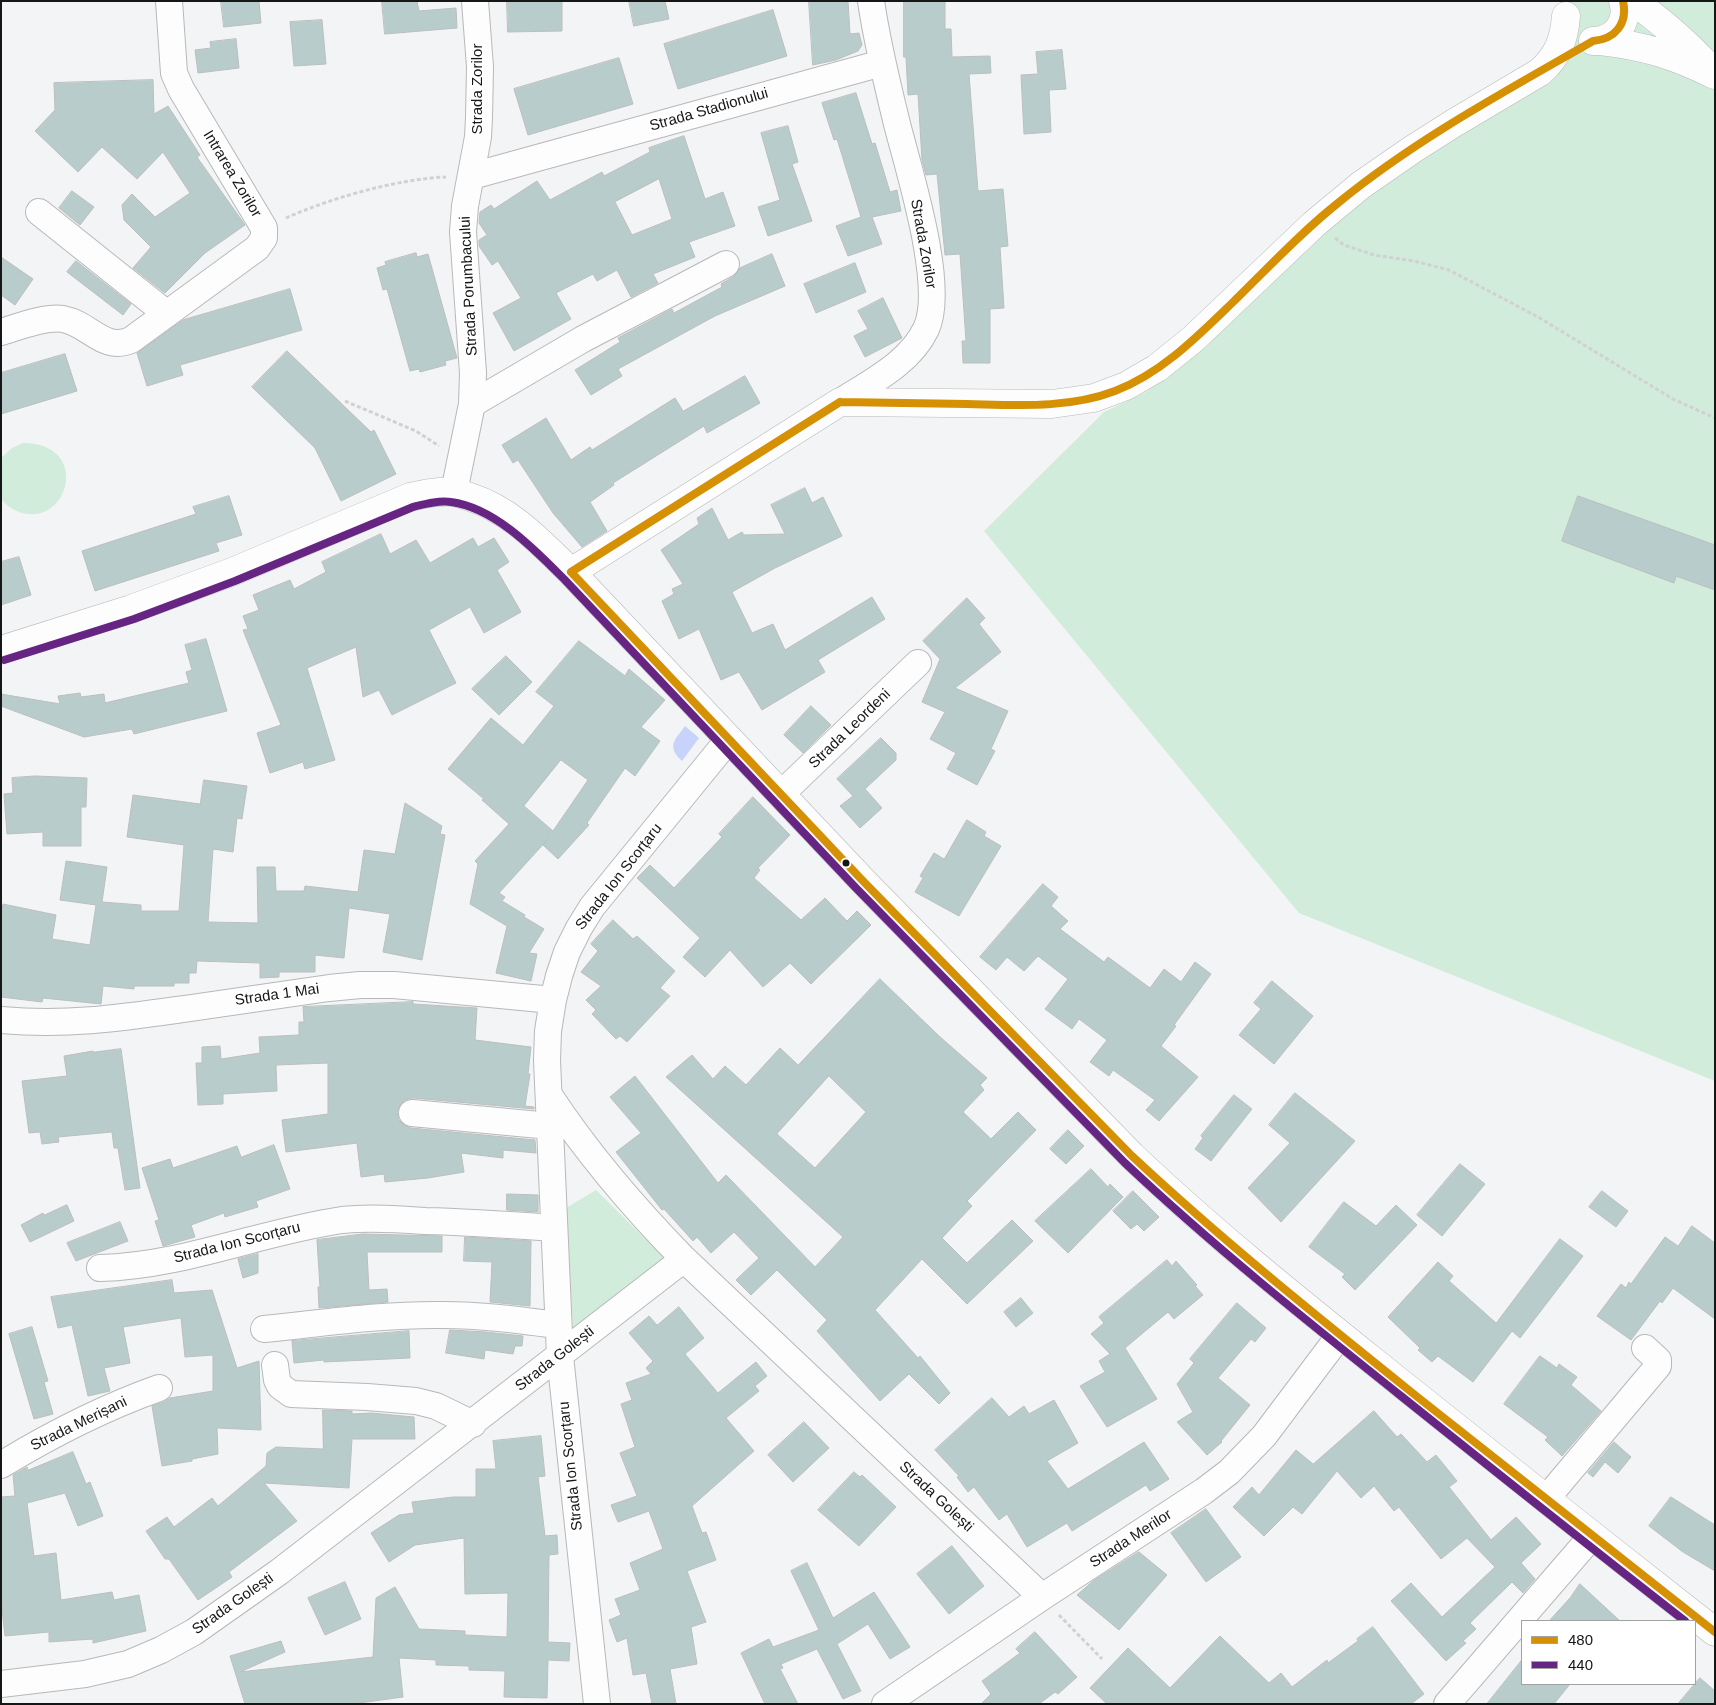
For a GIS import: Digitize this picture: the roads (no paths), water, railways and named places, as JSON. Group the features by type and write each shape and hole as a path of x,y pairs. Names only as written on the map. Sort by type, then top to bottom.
{"main road":[{"path":"840,402 1045,404 1074,402 1110,393 1140,379 1171,357 1217,317 1314,224 1361,185 1413,149 1540,72 1596,41 1609,38 1617,32 1623,24 1625,14 1622,1"},
{"path":"1633,1 1681,38 1715,74"},
{"path":"1568,5 1569,25 1575,33 1583,38 1648,48 1668,54 1715,74"},
{"path":"1540,72 1549,64 1560,48 1568,5"},
{"name":"Strada Zorilor","path":"571,572 840,402"},
{"path":"1,650 131,609 232,572 410,497 432,492 454,492 480,500 498,509 519,524 571,572 863,881 1132,1156 1218,1234 1340,1335 1715,1632"}],"street":[{"name":"Intrarea Zorilor","path":"167,314 257,248 264,238 264,228 181,89 174,73 169,1"},
{"name":"Strada Zorilor","path":"472,176 480,118 480,67 475,1"},
{"name":"Strada Zorilor","path":"840,402 872,382 908,355 919,342 926,328 933,302 927,247 882,63 871,1"},
{"name":"Strada Stadionului","path":"472,176 882,63"},
{"name":"Strada Porumbacului","path":"454,492 472,404 473,373 463,232 465,206 472,176"},
{"path":"1,332 42,321 61,319 77,323 111,343 122,344 131,340 167,314 39,212"},
{"path":"472,404 583,339 726,264"},
{"name":"Strada Leordeni","path":"781,794 918,664"},
{"name":"Strada Ion Scorțaru","path":"597,1704 557,1324 548,1094 548,1051 552,1000 567,952 588,914 729,739"},
{"name":"Strada 1 Mai","path":"1,1020 71,1023 111,1020 360,985 394,984 552,1000"},
{"path":"548,1094 593,1159 646,1221 684,1259"},
{"path":"412,1113 550,1126"},
{"name":"Strada Ion Scorțaru","path":"100,1268 156,1263 299,1228 344,1220 386,1219 554,1228"},
{"name":"Strada Golești","path":"1,1684 85,1674 128,1664 161,1650 194,1632 279,1572 473,1424 684,1259 1042,1597"},
{"path":"264,1329 382,1318 443,1315 495,1317 557,1324"},
{"name":"Strada Merilor","path":"885,1704 1042,1597 1182,1506 1229,1472 1264,1436 1340,1335"},
{"path":"1546,1499 1658,1366 1658,1360 1645,1348"},
{"path":"275,1365 277,1380 280,1386 291,1394 416,1401 436,1406 473,1424"},
{"name":"Strada Merișani","path":"1,1465 74,1423 127,1399 159,1388"},
{"path":"1446,1704 1592,1536"}],"water":[{"path":"685,726 699,738 682,761 677,756 673,747 675,739"}]}
